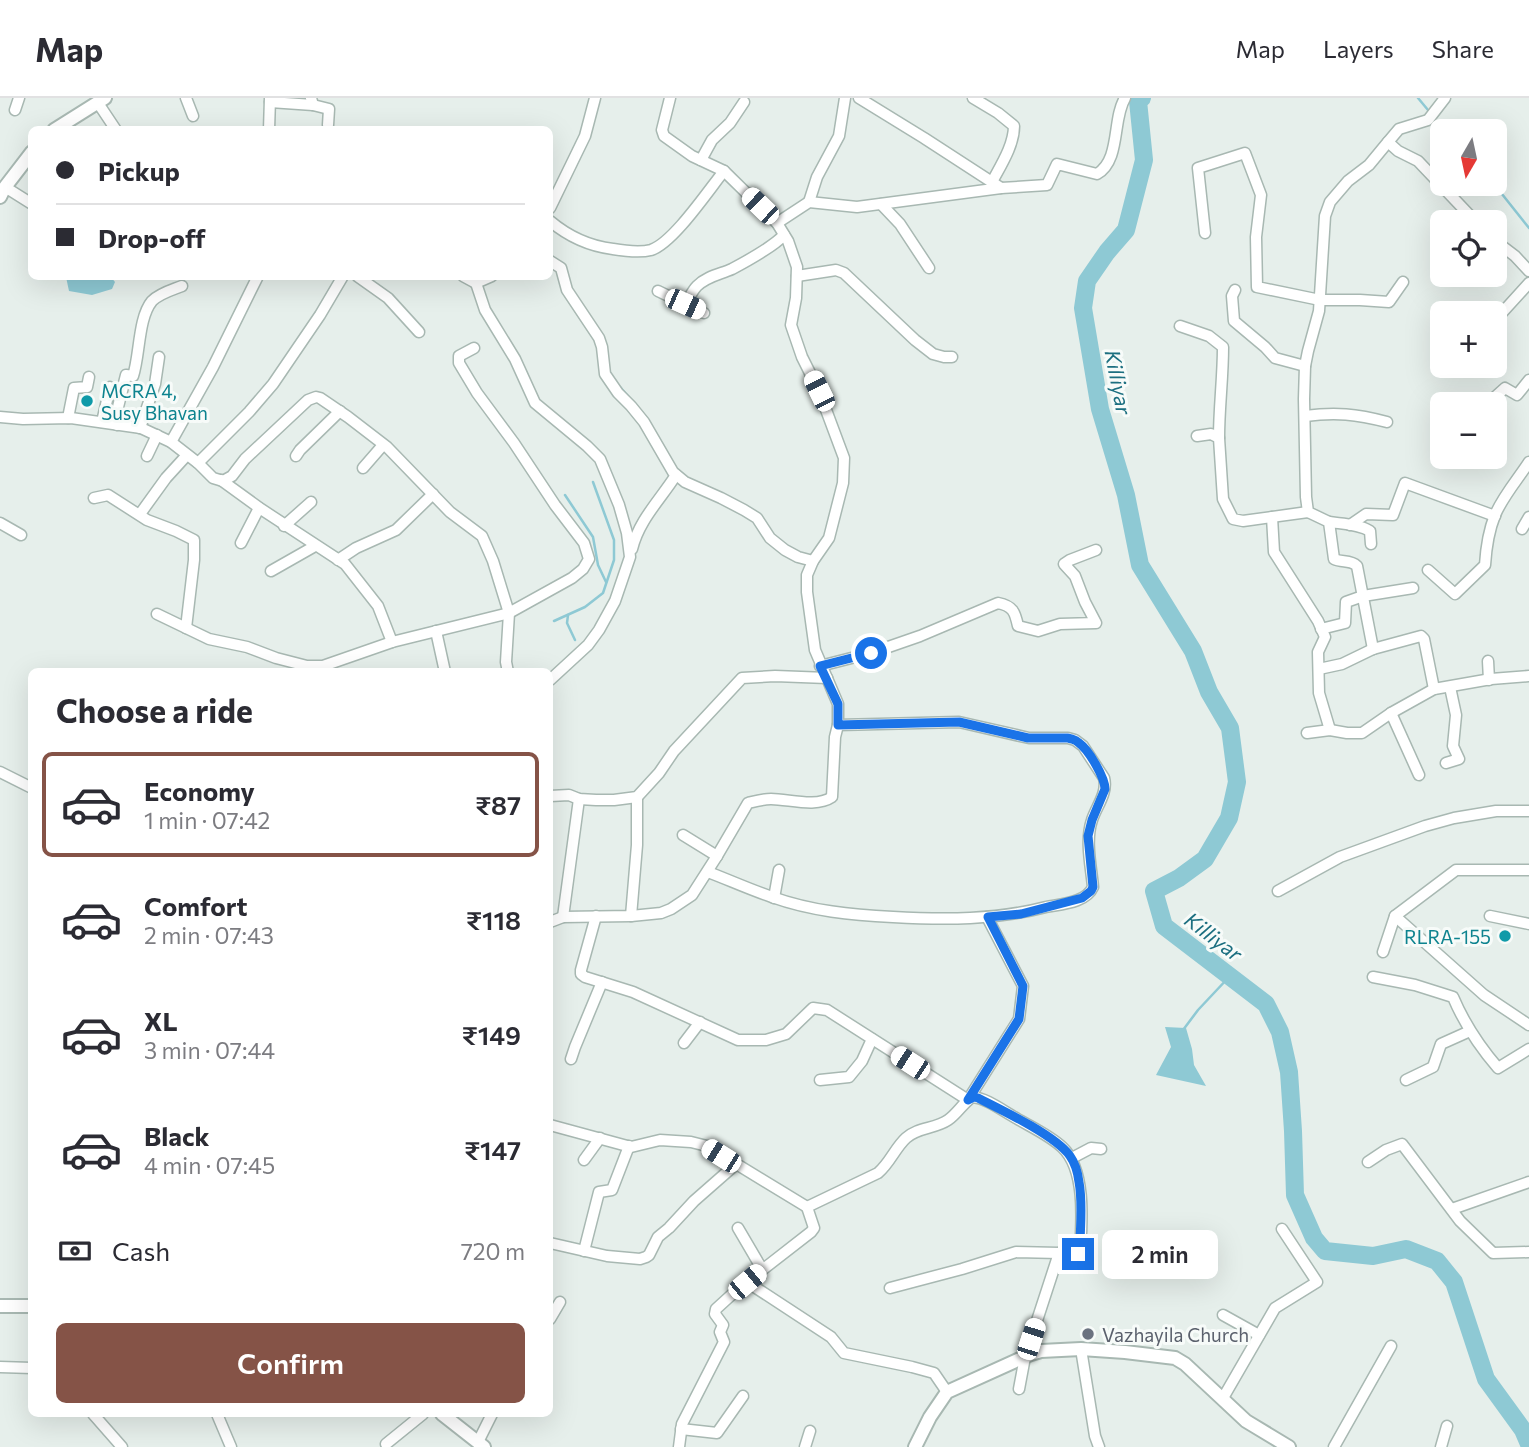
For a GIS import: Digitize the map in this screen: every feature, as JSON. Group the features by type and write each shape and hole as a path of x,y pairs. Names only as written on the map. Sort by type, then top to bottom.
{"street":[{"path":"15,110 19,98"},
{"path":"186,98 193,116"},
{"path":"553,202 585,136 595,98"},
{"path":"553,921 563,917 661,913 671,909 692,895 748,803 769,799 810,802 832,797 838,704 820,666 813,643 807,575 829,538 843,483 844,458 791,325 796,298 797,267 784,235 778,223 724,171 692,156 664,136 662,130 670,98"},
{"path":"810,202 817,177 839,136 845,98"},
{"path":"859,98 997,185"},
{"path":"973,98 1014,126 997,185"},
{"path":"778,223 810,202 857,206 997,185 1047,185 1057,164 1097,174 1104,170 1114,145 1125,98"},
{"path":"1308,512 1305,366 1319,311 1325,216 1330,202 1348,181 1369,164 1399,129 1428,120 1445,98"},
{"path":"60,126 102,100 114,126"},
{"path":"269,126 270,100 312,102 329,109 328,125"},
{"path":"701,160 712,139 730,123 744,102"},
{"path":"1388,142 1398,151 1418,160 1465,210"},
{"path":"1205,233 1198,168 1245,153 1261,195 1256,237 1257,286 1320,300 1389,302 1403,282"},
{"path":"28,158 3,192 28,202"},
{"path":"553,223 578,240 596,247 640,251 653,249 672,235 724,171"},
{"path":"881,204 900,224 929,268"},
{"path":"685,304 698,285 776,244 784,235"},
{"path":"1507,250 1529,271"},
{"path":"553,263 561,268 567,290 598,338 602,347 605,374 644,422 676,475 757,518 770,538 785,550 813,562"},
{"path":"797,276 836,270 844,273 915,340 933,354 952,357"},
{"path":"171,442 213,367 256,280"},
{"path":"198,463 273,384 341,280"},
{"path":"363,280 388,298 419,332"},
{"path":"471,280 477,283 485,310 515,359 535,403 600,459 619,505 630,557"},
{"path":"477,283 483,280"},
{"path":"1507,308 1529,283"},
{"path":"117,425 118,407 126,375 134,376 145,314 153,301 164,292 182,286"},
{"path":"1235,290 1232,296 1234,321 1275,358 1305,366"},
{"path":"658,291 704,313"},
{"path":"1180,326 1209,336 1223,347 1219,438 1223,499 1231,518 1243,522 1308,512 1329,522 1362,527 1370,531 1371,544"},
{"path":"157,614 209,639 315,667 392,642 509,613 572,578 583,569 589,559 584,543 477,393 459,363 459,356 474,348"},
{"path":"140,428 155,384 159,357"},
{"path":"68,418 74,388 87,387 89,377"},
{"path":"1501,392 1505,388 1517,395 1529,380"},
{"path":"102,422 110,387"},
{"path":"0,417 68,418 140,428 171,442 213,478 227,480 245,459 312,397 320,398 383,445 450,512 482,536 493,561 509,613 507,668"},
{"path":"296,456 340,411"},
{"path":"1305,416 1330,413 1362,415 1387,422"},
{"path":"1196,436 1211,434 1219,438"},
{"path":"147,456 157,435"},
{"path":"363,468 383,445"},
{"path":"139,514 187,455"},
{"path":"1428,570 1455,594 1485,565 1485,553 1495,516 1529,462"},
{"path":"553,677 588,645 599,630 615,601 642,523 676,475"},
{"path":"221,480 284,526 345,565 378,606 392,642"},
{"path":"1350,525 1366,514 1393,514 1405,483 1495,516"},
{"path":"338,560 356,548 396,530 433,494"},
{"path":"94,498 108,495 147,520 194,540 186,628"},
{"path":"284,526 311,502"},
{"path":"241,543 259,508"},
{"path":"1272,517 1274,552 1318,621 1325,637 1318,652 1319,693 1331,730"},
{"path":"1522,530 1529,517"},
{"path":"1329,522 1334,559 1351,561 1357,566 1373,649"},
{"path":"0,523 20,536"},
{"path":"271,570 315,546"},
{"path":"820,666 871,653 920,636 998,603 1007,605 1015,613 1018,626 1038,631 1060,624 1096,624 1075,576 1064,564 1096,550"},
{"path":"1321,629 1345,623 1346,602 1363,596 1413,588"},
{"path":"436,631 444,668"},
{"path":"1319,669 1342,664 1373,649 1420,636 1424,639 1434,689"},
{"path":"1488,661 1489,680"},
{"path":"1307,733 1331,730 1362,733 1434,689 1529,676"},
{"path":"553,796 614,800 637,796 659,773 674,751 743,678 827,678"},
{"path":"1446,763 1459,759 1453,746 1456,715 1450,687"},
{"path":"1391,713 1419,775"},
{"path":"708,872 774,898 842,914 937,919 1021,914 1082,898 1091,891 1093,887 1088,836 1105,785 1104,778 1083,746 1075,740 1028,738 959,722 838,725"},
{"path":"0,772 28,786"},
{"path":"631,916 638,845 637,796"},
{"path":"563,917 579,799"},
{"path":"1278,891 1340,857 1425,826 1496,811 1529,811"},
{"path":"683,835 718,856"},
{"path":"774,898 779,870"},
{"path":"1383,953 1395,916 1456,870 1529,870"},
{"path":"596,916 581,972 585,977 634,992 738,1040 766,1040 786,1034 813,1008 827,1010 968,1100"},
{"path":"1395,916 1484,995 1529,1025"},
{"path":"1490,916 1529,924"},
{"path":"807,1207 878,1173 886,1167 908,1136 949,1119 968,1100 1019,1019 1023,986 988,917"},
{"path":"1373,977 1415,985 1453,997 1465,1024 1498,1068 1529,1049"},
{"path":"571,1059 602,982"},
{"path":"684,1043 699,1023"},
{"path":"1406,1080 1433,1067 1441,1044 1470,1031"},
{"path":"820,1080 849,1077 862,1061 872,1039"},
{"path":"890,1288 1016,1252 1076,1255 1080,1252 1079,1183 1072,1158 1052,1139 1011,1115 978,1098 968,1100"},
{"path":"553,1126 629,1146 660,1140 697,1143 807,1207 813,1229 715,1310 723,1325 720,1332 724,1342 691,1406 681,1430 679,1447"},
{"path":"584,1160 600,1138"},
{"path":"1368,1162 1386,1150 1402,1144 1460,1221 1493,1253 1529,1252"},
{"path":"584,1251 599,1192 612,1190 629,1146"},
{"path":"1072,1158 1091,1148 1101,1149"},
{"path":"553,1244 625,1258 646,1257 658,1237 735,1165"},
{"path":"1452,1209 1529,1182"},
{"path":"738,1228 762,1269"},
{"path":"1223,1398 1275,1308 1317,1282 1282,1229"},
{"path":"1019,1389 1031,1339 1059,1253"},
{"path":"747,1282 831,1338 844,1353 934,1373 947,1392"},
{"path":"553,1314 560,1303"},
{"path":"0,1306 28,1307"},
{"path":"1223,1315 1259,1335"},
{"path":"1334,1447 1391,1346"},
{"path":"1081,1349 1099,1447"},
{"path":"915,1447 930,1417 947,1392 1028,1355 1041,1351 1081,1349 1175,1358 1185,1364 1246,1421 1289,1447"},
{"path":"0,1367 28,1368"},
{"path":"681,1430 717,1433 743,1396"},
{"path":"96,1417 122,1447"},
{"path":"217,1417 231,1447"},
{"path":"386,1444 419,1417"},
{"path":"446,1417 481,1444 491,1417"},
{"path":"1441,1447 1447,1426"},
{"path":"805,1447 810,1431"}],"water":[{"path":"67,280 115,282 112,289 92,295 69,291"},
{"path":"1165,1027 1186,1028 1194,1065 1206,1086 1156,1075 1171,1047"}],"waterway":[{"name":"Killiyar","path":"1142,98 1138,101 1144,160 1126,230 1087,281 1083,308 1100,409 1126,495 1140,565 1193,651 1209,692 1230,728 1237,782 1229,818 1205,859 1179,878 1154,891 1164,926 1266,1004 1280,1032 1289,1072 1295,1195 1314,1238 1325,1251 1373,1256 1406,1249 1437,1261 1454,1282 1486,1379 1523,1430 1529,1444"},
{"path":"1418,98 1428,110"},
{"path":"1504,196 1529,228"},
{"path":"620,387 634,403"},
{"path":"554,621 585,607 603,593 614,560 614,540 593,482"},
{"path":"565,495 593,537 598,565 606,582"},
{"path":"568,615 567,623 575,640"},
{"path":"1183,1030 1229,977"}],"place":[{"name":"MCRA 4, Susy Bhavan","path":"87,401"},
{"name":"RLRA-155","path":"1505,936"},
{"name":"Vazhayila Church","path":"1088,1334"}],"route":[{"path":"871,653 820,666 838,704 838,725 959,722 1028,738 1068,738 1083,746 1104,778 1105,789 1088,836 1093,887 1091,891 1082,898 1021,914 988,917 1023,986 1019,1019 968,1100 978,1098 1011,1115 1052,1139 1072,1158 1079,1183 1078,1254"}]}
